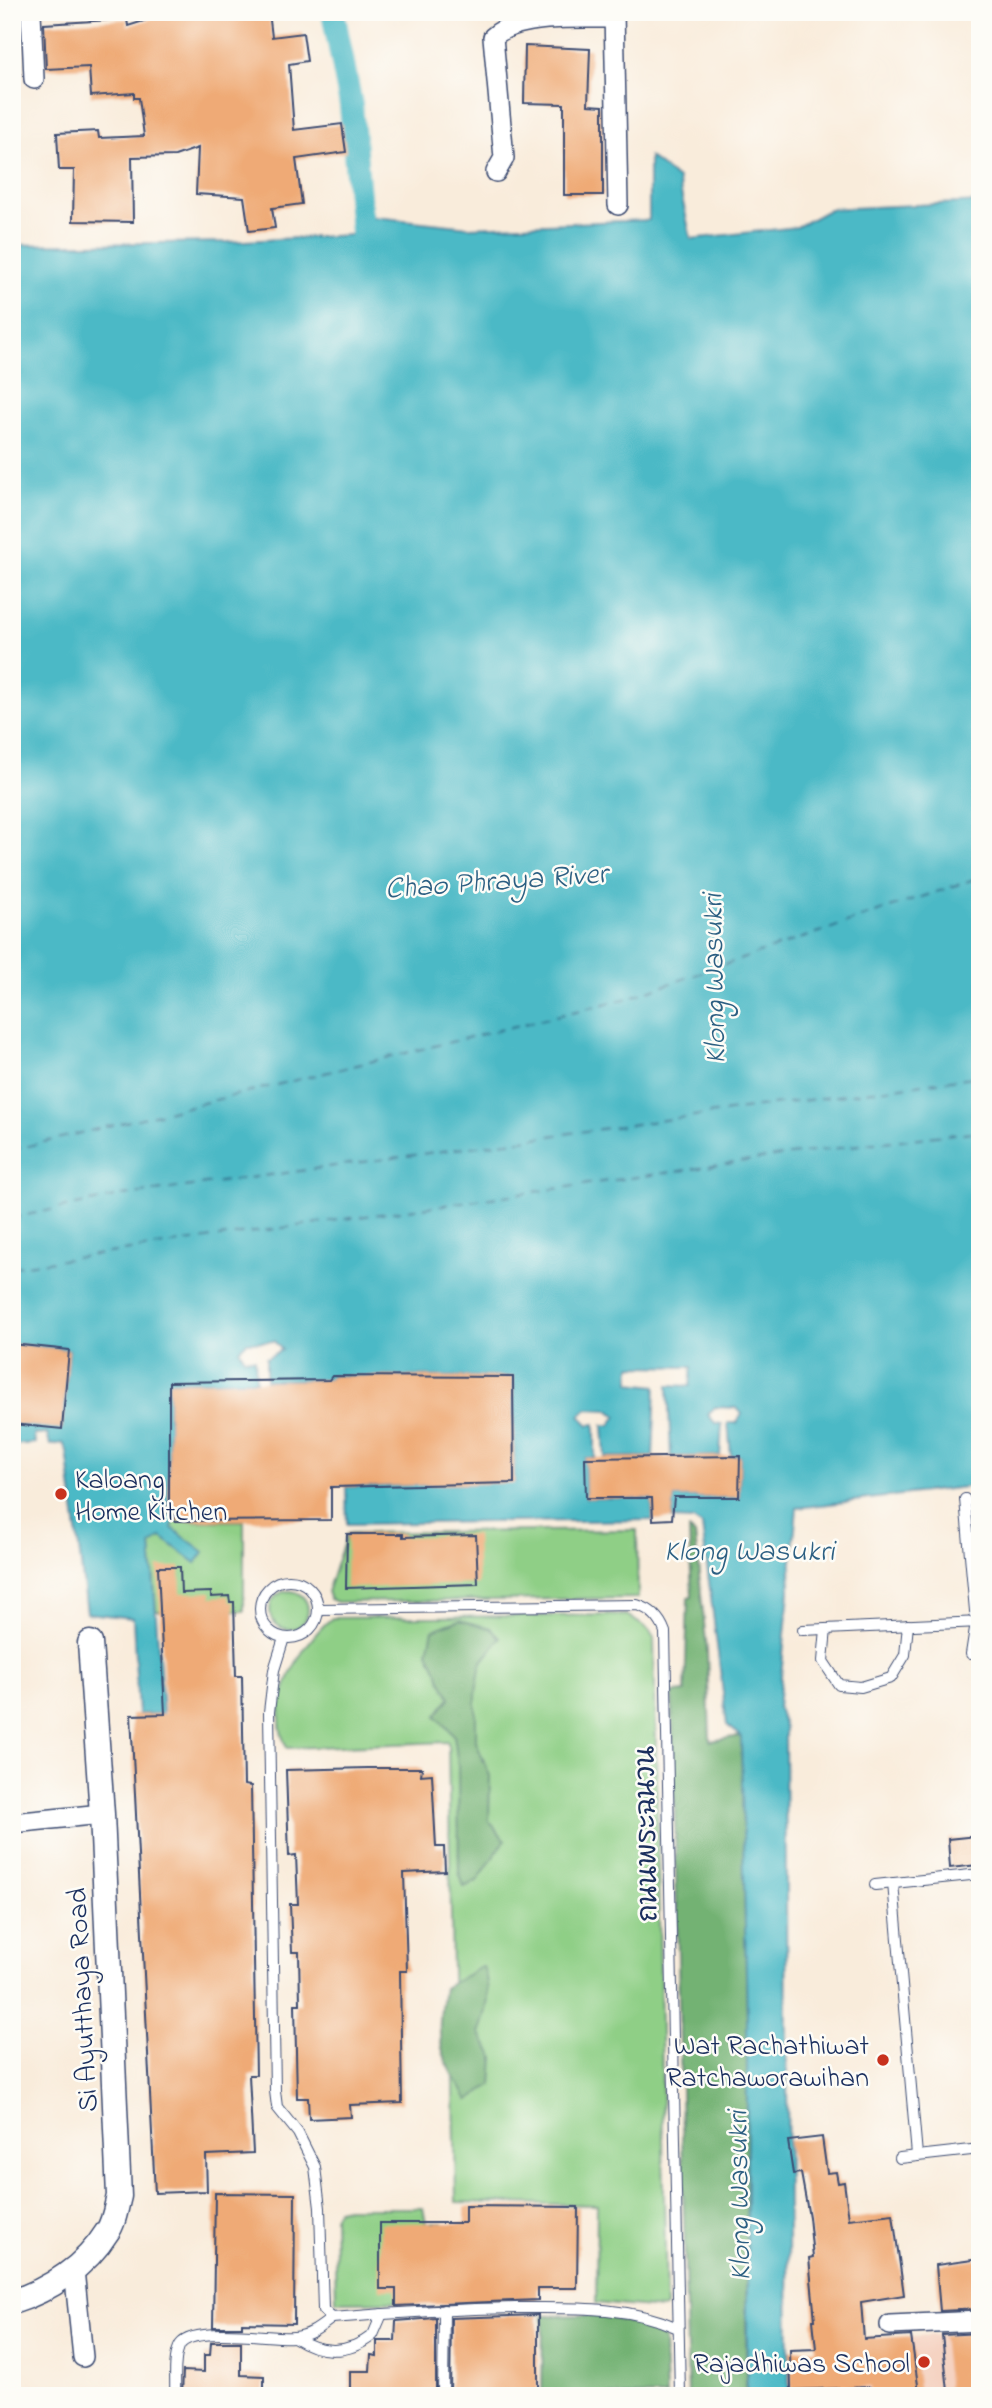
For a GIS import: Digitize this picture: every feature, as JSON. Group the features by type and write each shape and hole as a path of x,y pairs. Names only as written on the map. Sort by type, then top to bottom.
{"street":[{"path":"31,12 34,79"},
{"path":"496,172 503,158 494,37 501,29 518,22 614,15 618,205"},
{"name":"Si Ayutthaya Road","path":"12,2302 48,2287 74,2270 108,2231 120,2196 102,1814 90,1643"},
{"path":"12,1823 102,1814"},
{"path":"74,2270 83,2357"},
{"path":"890,2325 980,2321"}],"lane":[{"path":"965,1499 978,1622 971,1654"},
{"path":"287,1580 312,1592 318,1609 311,1628 294,1638 284,1638 268,1630 262,1622 261,1603 270,1587 287,1580"},
{"name":"ถนนพระฉนวน","path":"318,1609 637,1605 646,1608 662,1623 665,1632 680,2396"},
{"path":"803,1630 978,1622"},
{"path":"826,1629 823,1661 839,1685 861,1687 891,1678 905,1655 908,1625"},
{"path":"284,1638 274,1670 269,1712 275,2091 277,2107 298,2133 315,2167 320,2208 321,2304 332,2318"},
{"path":"875,1885 980,1874"},
{"path":"893,1883 917,2155"},
{"path":"900,2158 980,2149"},
{"path":"175,2396 179,2347 184,2339 200,2334 294,2337 309,2334 332,2318 443,2310 571,2308 621,2311 654,2317 678,2328"},
{"path":"443,2310 443,2396"},
{"path":"294,2337 308,2346 331,2352 348,2348 373,2335 382,2314"}],"shaded area":[{"name":"Rajadhiwas School","path":"980,2333 980,2396 789,2396 789,2391 870,2386 868,2338"}],"green space":[{"path":"174,1521 244,1521 244,1611 156,1611 151,1545 172,1528"},
{"path":"637,1530 638,1598 337,1602 330,1599 327,1592 347,1533"},
{"path":"689,1530 695,1535 707,1651 710,1741 741,1736 747,2022 746,2396 688,2396 672,1693 685,1692 688,1598 692,1597"},
{"path":"289,1591 303,1596 308,1610 303,1624 289,1629 275,1624 270,1610 275,1596"},
{"path":"627,1615 649,1630 654,1638 666,2307 662,2309 596,2303 597,2205 456,2202 448,1742 287,1748 281,1732 280,1714 289,1677 298,1660 320,1629 332,1618"},
{"path":"459,1620 490,1628 500,1638 481,1663 476,1692 476,1742 490,1776 489,1821 505,1840 477,1881 464,1887 459,1872 458,1766 454,1735 436,1716 450,1698 428,1652 433,1630"},
{"path":"483,1966 488,1999 479,2033 494,2057 492,2085 468,2100 445,2058 440,2035 441,2007 444,1988"},
{"path":"423,2208 426,2223 443,2223 446,2301 336,2302 334,2217 338,2210"},
{"path":"595,2315 657,2328 664,2338 666,2396 542,2396 543,2316"}],"water":[{"path":"649,157 678,179 691,239 797,227 830,209 980,202 980,1485 797,1508 778,1708 785,1728 789,2396 747,2396 747,2022 741,1736 727,1725 702,1526 693,1520 672,1519 674,1497 739,1497 740,1456 731,1456 728,1423 737,1423 742,1413 736,1408 715,1407 708,1415 715,1423 722,1424 720,1456 671,1457 668,1385 690,1386 692,1367 631,1366 630,1383 656,1386 653,1457 605,1457 603,1425 610,1425 617,1416 609,1410 587,1409 580,1416 589,1425 595,1424 595,1458 585,1458 586,1498 652,1498 653,1520 347,1524 346,1487 514,1482 513,1377 332,1376 329,1380 266,1380 266,1358 282,1350 274,1341 247,1342 239,1349 244,1358 255,1359 256,1380 169,1382 169,1514 175,1515 172,1528 204,1552 196,1563 161,1537 151,1545 163,1714 138,1714 133,1618 87,1613 67,1451 63,1443 50,1445 47,1434 34,1435 35,1443 12,1445 12,1424 62,1428 69,1350 12,1344 12,245 228,242 350,235 366,216 469,227 649,220"}],"building":[{"path":"172,12 269,12 272,37 303,33 307,61 289,64 294,130 342,124 346,152 296,159 302,204 272,208 275,228 249,231 244,197 196,194 198,148 175,156 132,157 133,222 73,221 74,170 59,170 57,133 98,131 99,138 144,136 139,98 134,98 134,93 91,96 89,67 46,69 44,24 127,19 128,26"},
{"path":"525,46 590,49 588,105 603,106 603,195 564,195 564,104 524,103"},
{"path":"12,1344 69,1350 62,1429 12,1424"},
{"path":"332,1376 513,1377 514,1483 331,1487 331,1520 174,1521 175,1515 169,1514 169,1382 329,1380"},
{"path":"740,1456 739,1497 674,1497 672,1519 653,1520 652,1498 586,1498 585,1458"},
{"path":"347,1534 403,1534 403,1537 476,1535 478,1584 346,1588"},
{"path":"158,1567 180,1567 181,1593 211,1592 211,1597 229,1596 230,1602 234,1602 236,1676 242,1676 244,1785 251,1786 256,2075 249,2075 253,2153 206,2155 207,2191 155,2193 131,1715 165,1714"},
{"path":"422,1768 421,1775 432,1774 436,1847 444,1847 445,1871 404,1873 407,1971 400,1971 402,2103 350,2105 351,2117 309,2119 308,2098 297,2098 295,2004 300,2004 299,1952 292,1952 290,1904 298,1904 296,1855 289,1856 286,1770"},
{"path":"976,1836 978,1865 950,1868 948,1839"},
{"path":"822,2137 827,2173 836,2172 838,2183 844,2182 849,2219 893,2214 904,2295 861,2302 864,2339 911,2336 919,2392 870,2395 870,2387 791,2390 790,2350 816,2349 809,2258 813,2257 809,2217 801,2173 793,2174 788,2141"},
{"path":"215,2193 295,2194 294,2324 242,2323 242,2327 213,2327"},
{"path":"465,2206 578,2207 577,2288 538,2288 538,2300 396,2306 396,2289 380,2289 380,2223 465,2223"},
{"path":"980,2259 980,2309 940,2311 936,2265"},
{"path":"538,2315 538,2396 450,2396 451,2318"},
{"path":"436,2318 436,2396 350,2396 350,2371 370,2371 371,2355 377,2356 377,2341 395,2341 396,2321"},
{"path":"980,2333 980,2396 952,2396 952,2391 948,2391 942,2335"},
{"path":"211,2342 241,2342 241,2375 264,2376 264,2396 182,2396 183,2371 204,2372 204,2355 210,2355"}],"waterway":[{"path":"333,12 351,105 364,254"}],"ferry route":[{"path":"12,1150 625,999 980,877"},
{"path":"12,1218 120,1196 980,1076"},
{"path":"12,1267 866,1144 980,1131"}],"place":[{"name":"Kaloang Home Kitchen","path":"61,1494"},
{"name":"Wat Rachathiwat Ratchaworawihan","path":"883,2060"},
{"name":"Rajadhiwas School","path":"924,2362"}],"water label":[{"name":"Chao Phraya River","path":"496,880"},
{"name":"Klong Wasukri","path":"713,979"},
{"name":"Klong Wasukri","path":"749,1550"},
{"name":"Klong Wasukri","path":"738,2196"}]}
